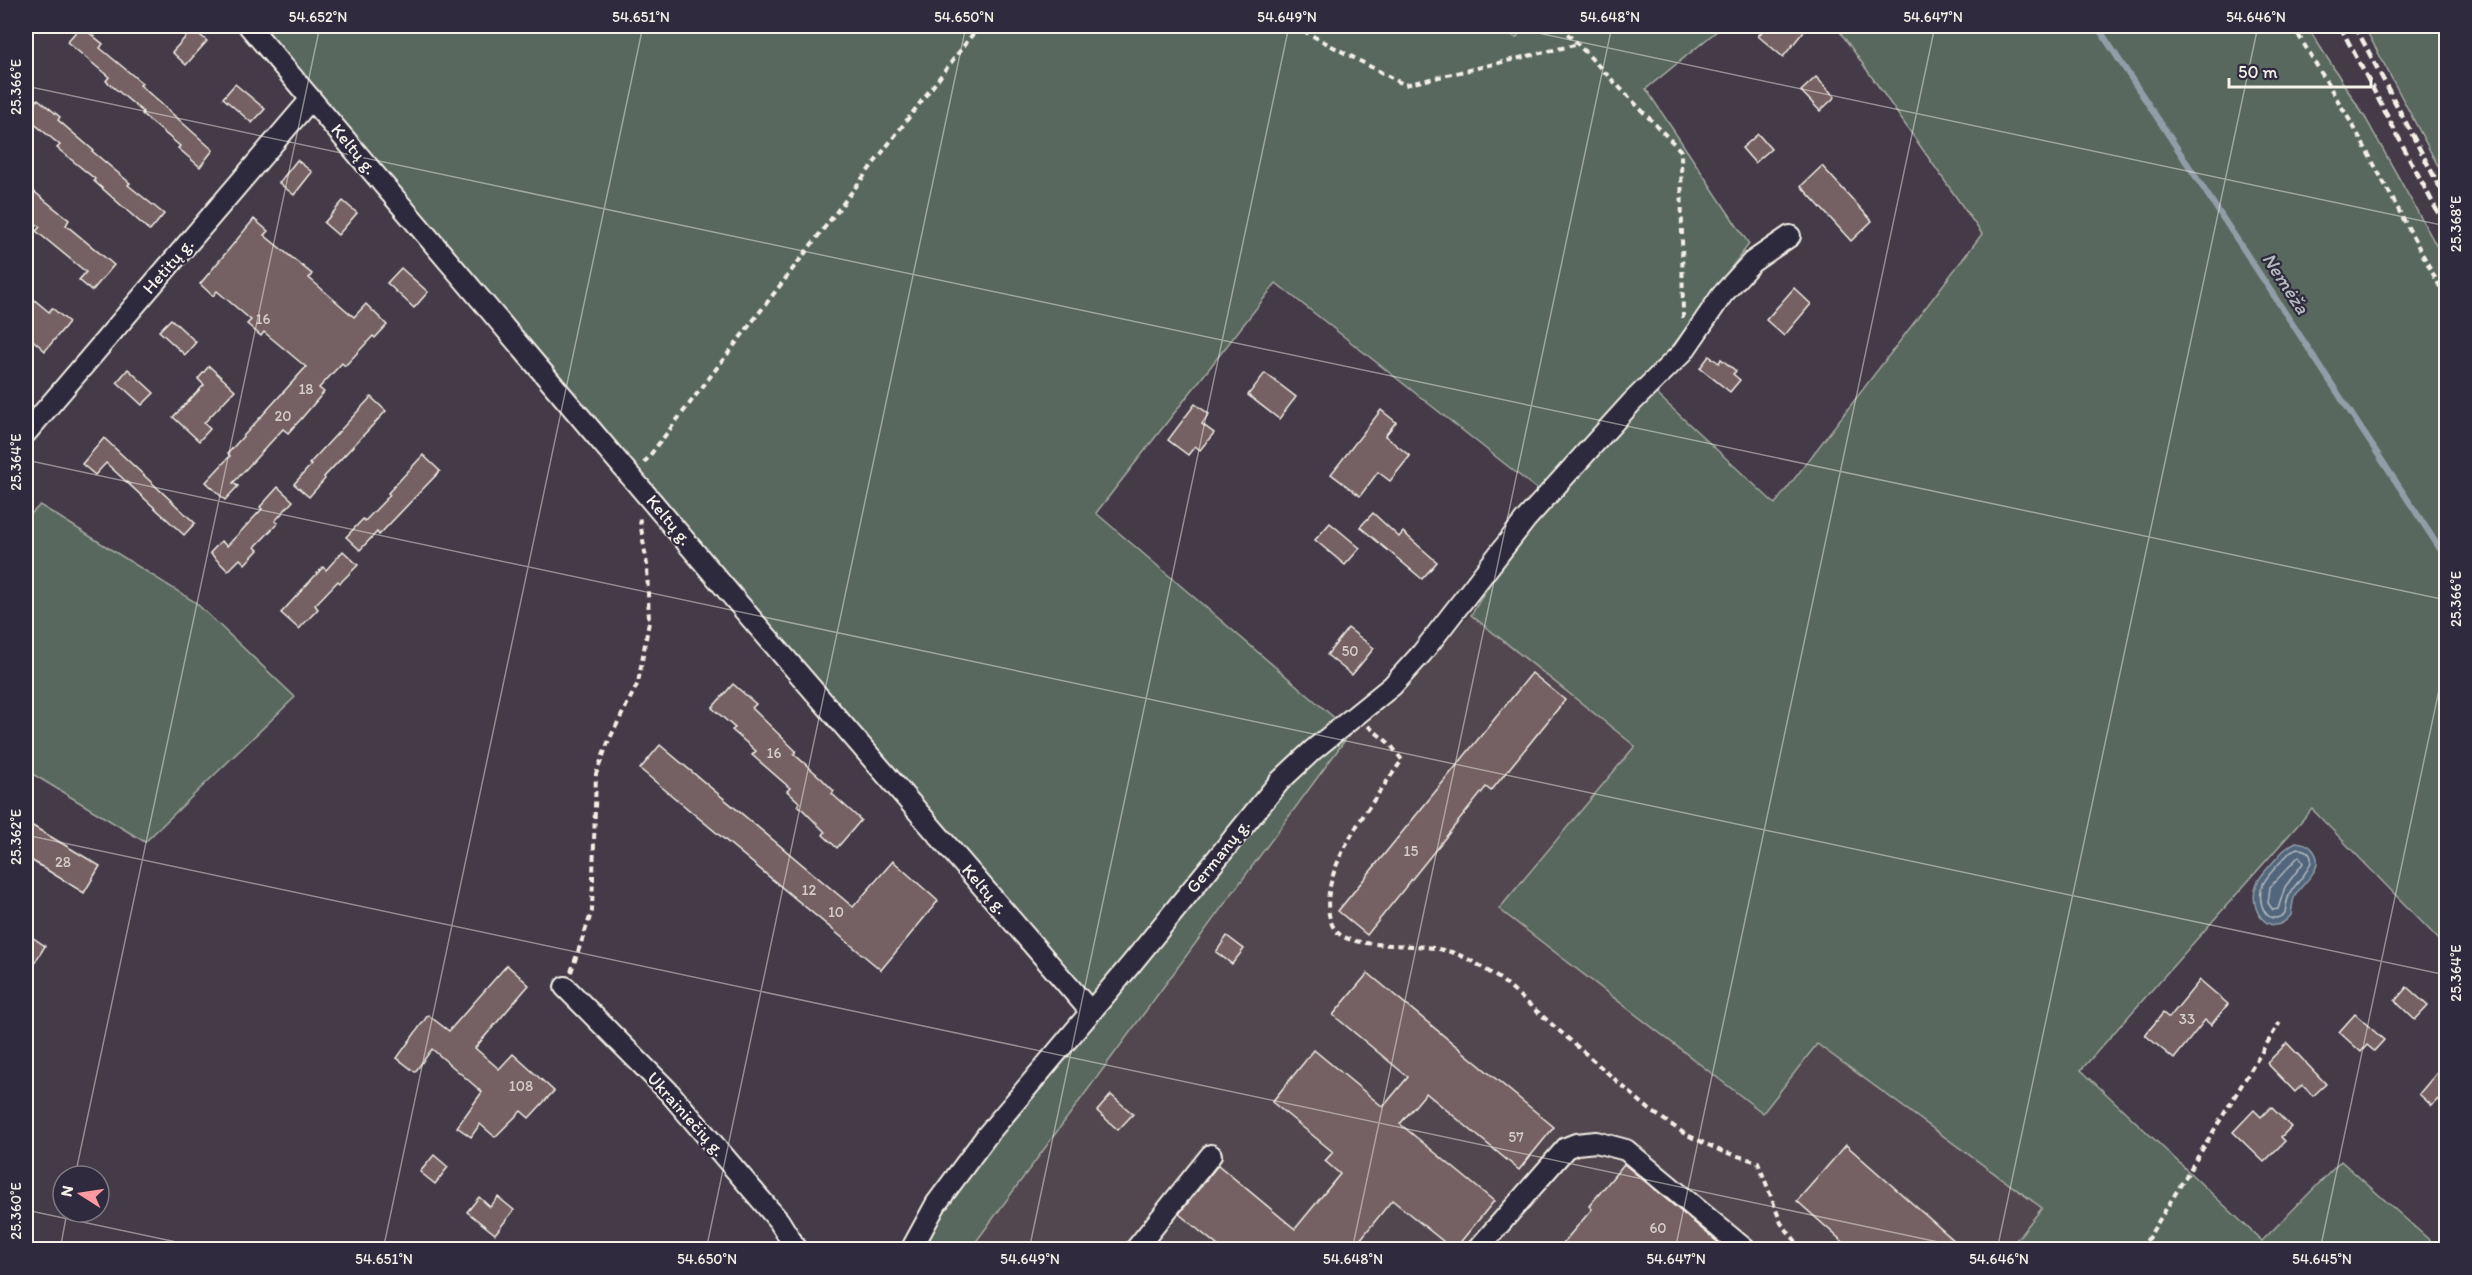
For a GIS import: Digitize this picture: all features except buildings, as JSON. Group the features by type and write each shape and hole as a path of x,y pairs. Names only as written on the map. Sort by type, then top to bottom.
{"street":[{"name":"Keltų g.","path":"249,26 757,626 1091,1012"},
{"name":"Hetitų g.","path":"26,433 311,99"},
{"name":"Germanų g.","path":"911,1250 936,1204 959,1170 1280,781 1313,750 1392,686 1422,653 1502,549 1555,487 1632,402 1683,351 1722,295 1752,262 1790,236"},
{"name":"Ukrainiečių g.","path":"566,987 669,1092 779,1221 797,1250"},
{"path":"1477,1250 1566,1148 1575,1144 1596,1142 1626,1150 1746,1250"},
{"path":"1135,1250 1211,1155"}],"path":[{"path":"633,477 979,26"},
{"path":"1294,26 1405,85 1579,44"},
{"path":"1560,26 1681,151 1683,351"},
{"path":"2293,26 2355,129 2446,298"},
{"path":"566,987 592,912 596,774 609,740 638,682 649,622 646,565 638,510"},
{"path":"1356,717 1390,744 1402,760 1345,846 1332,875 1328,895 1332,926 1339,934 1350,940 1397,947 1443,950 1474,962 1500,979 1650,1110 1685,1134 1720,1151 1758,1162 1781,1223 1803,1250"},
{"path":"2141,1250 2280,1022"}],"shaded area":[{"path":"261,26 1500,26 1516,38 1526,26 1723,26 1646,89 1749,244 1645,383 1775,504 1982,234 1836,26 2307,26 2366,119 2446,263 2446,947 2312,809 2081,1070 2262,1241 2341,1161 2436,1246 2446,1235 2446,1249 2009,1249 2042,1208 1817,1044 1763,1113 1499,909 1635,746 1471,615 1543,494 1276,283 1096,513 1351,732 972,1247 975,1249 920,1249 958,1185 1097,1019 1089,995 507,318"},
{"path":"2364,26 2446,26 2446,181"},
{"path":"40,505 195,602 295,697 145,842 26,770 26,519"},
{"path":"1471,615 1635,746 1500,909 1763,1112 1817,1044 2042,1209 2009,1250 975,1250 972,1247 1351,732"}],"water":[{"path":"2296,842 2308,845 2313,850 2317,857 2316,869 2295,896 2291,915 2275,925 2268,923 2257,911 2254,893 2257,883 2282,853"}],"waterway":[{"name":"Nemėža","path":"2097,26 2446,558"}],"railway":[{"path":"2340,26 2446,228"},
{"path":"2355,26 2446,199"}]}
